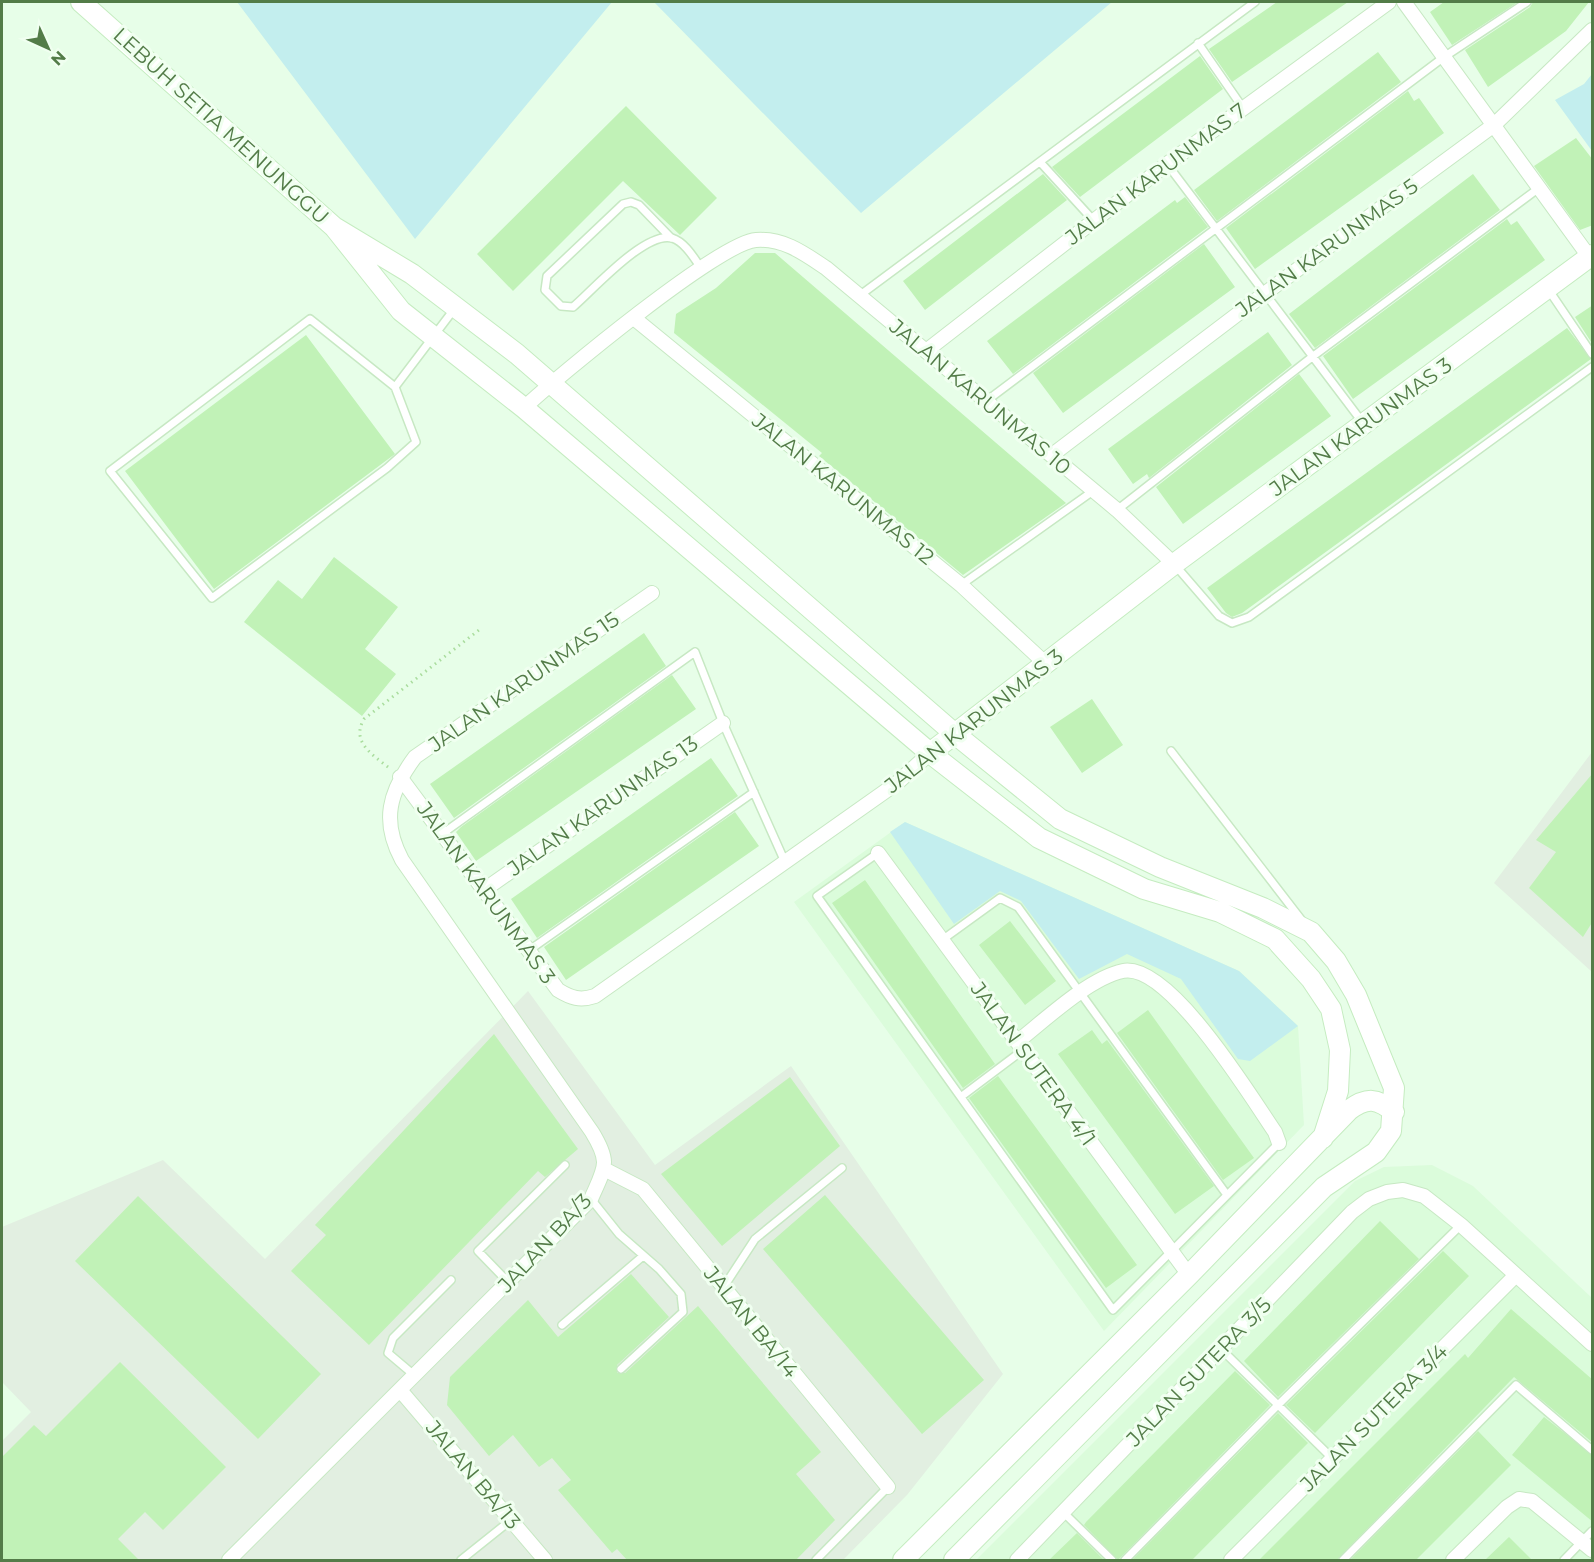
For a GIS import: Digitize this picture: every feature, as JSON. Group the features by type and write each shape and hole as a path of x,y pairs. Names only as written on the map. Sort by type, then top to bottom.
{"street":[{"name":"LEBUH SETIA MENUNGGU","path":"81,2 334,227"},
{"name":"JALAN KARUNMAS 7","path":"926,351 1167,164 1389,2"},
{"path":"1404,2 1591,257"},
{"name":"JALAN KARUNMAS 5","path":"1052,455 1264,294 1494,125 1593,30"},
{"path":"334,227 412,274 457,306 551,383 955,734 1060,819 1160,867 1263,908 1311,932 1336,961 1356,995 1394,1088 1391,1131 1376,1152 1324,1187 954,1560"},
{"path":"334,227 401,311 525,408 930,753 1039,838 1144,889 1220,912 1275,939 1311,979 1331,1009 1340,1050 1338,1091 1323,1138"},
{"name":"JALAN KARUNMAS 10","path":"701,268 734,247 754,240 778,241 810,257 1052,455 1117,510 1174,564"},
{"name":"JALAN KARUNMAS 3","path":"400,777 527,952 558,990 569,997 583,1000 595,996 897,783 930,753 1174,564 1591,257"},
{"path":"525,408 551,383 701,268"},
{"name":"JALAN KARUNMAS 12","path":"635,318 961,585 1046,664"},
{"name":"JALAN KARUNMAS 15","path":"400,777 415,757 652,593"},
{"name":"JALAN KARUNMAS 13","path":"484,890 723,723"},
{"name":"JALAN BA/3","path":"229,1560 591,1199 604,1170 604,1152 592,1132 402,860 392,842 388,823 400,777"},
{"name":"JALAN SUTERA 4/1","path":"878,853 1189,1275"},
{"path":"1311,932 1311,979"},
{"path":"1020,1046 1081,994 1113,974 1126,970 1141,973 1178,998 1275,1132 1279,1143"},
{"path":"903,1560 1189,1275 1349,1110 1363,1100 1380,1101 1394,1112"},
{"name":"JALAN BA/14","path":"604,1170 643,1189 888,1487"},
{"name":"JALAN SUTERA 3/5","path":"1017,1560 1352,1212 1369,1199 1387,1192 1403,1190 1424,1196 1461,1225"},
{"path":"1461,1225 1593,1344"},
{"name":"JALAN SUTERA 3/4","path":"1232,1560 1516,1275"},
{"name":"JALAN BA/13","path":"400,1390 545,1560"},
{"path":"1453,1560 1507,1507 1519,1499 1532,1500 1589,1541"}],"lane":[{"path":"859,296 1256,2"},
{"path":"985,402 1444,57 1527,2"},
{"path":"1198,43 1243,108"},
{"path":"1041,162 1094,221"},
{"path":"1167,164 1365,425"},
{"path":"1117,510 1312,357 1539,188"},
{"path":"671,238 660,238 635,251 573,307 561,306 545,290 547,276 623,204 631,202 639,205 671,238 681,244 701,268"},
{"path":"1548,289 1593,354"},
{"path":"395,387 457,306"},
{"path":"310,319 395,387 416,442 387,468 212,598 110,471 310,319"},
{"path":"1174,564 1220,616 1232,624 1249,617 1593,367"},
{"path":"961,585 1094,492"},
{"path":"442,834 695,652 723,723 785,862"},
{"path":"1171,751 1311,932"},
{"path":"527,952 754,792"},
{"path":"878,853 817,896 1113,1310 1279,1143"},
{"path":"942,940 1000,898 1018,907 1227,1195"},
{"path":"962,1096 1020,1046"},
{"path":"508,1282 477,1251 565,1166"},
{"path":"723,1288 755,1239 842,1168"},
{"path":"591,1199 619,1234 681,1294 683,1312 621,1369"},
{"path":"1125,1560 1461,1225"},
{"path":"562,1325 643,1256"},
{"path":"414,1376 388,1353 393,1338 451,1280"},
{"path":"1220,1348 1333,1459"},
{"path":"1343,1560 1516,1385 1593,1450"},
{"path":"816,1560 888,1487"},
{"path":"1064,1513 1112,1560"},
{"path":"461,1560 511,1520"},
{"path":"1564,1560 1589,1541"}],"path":[{"path":"400,777 364,747 358,737 358,728 364,719 479,630"}],"shaded area":[{"path":"237,2 612,2 415,239"},
{"path":"654,2 1112,2 861,213"},
{"path":"1592,74 1592,151 1555,100 1584,84"},
{"path":"1592,752 1592,972 1494,883"},
{"path":"905,822 1239,971 1298,1026 1304,1125 1104,1331 794,902"},
{"path":"905,822 1239,971 1298,1026 1250,1061 1238,1059 1181,979 1127,954 1079,979 1021,901 1000,891 954,924 890,832"},
{"path":"528,991 655,1165 791,1066 1003,1374 907,1495 843,1560 2,1560 2,1441 31,1412 2,1382 2,1227 163,1160 265,1259"},
{"path":"1432,1165 1473,1186 1592,1298 1592,1560 976,1560 1355,1181 1384,1167"}],"building":[{"path":"1277,2 1348,2 1232,82 1209,49"},
{"path":"1444,2 1518,2 1452,45 1430,12"},
{"path":"1533,2 1589,2 1566,31 1488,87 1465,50 1530,7"},
{"path":"1378,52 1401,82 1217,221 1194,190"},
{"path":"1200,56 1223,89 1080,197 1052,167"},
{"path":"1408,91 1414,101 1419,98 1444,133 1255,269 1226,228"},
{"path":"626,106 717,198 680,235 623,181 513,291 477,254"},
{"path":"1576,138 1593,160 1593,225 1580,230 1534,166"},
{"path":"1043,174 1067,200 925,310 903,281"},
{"path":"1473,174 1500,210 1315,348 1289,314"},
{"path":"1185,197 1208,227 1013,374 987,341 1175,200 1177,203"},
{"path":"1507,219 1511,225 1517,221 1545,260 1353,399 1323,356"},
{"path":"1204,244 1235,287 1063,413 1033,373"},
{"path":"755,253 775,253 1066,503 963,575 819,456 822,453 674,333 676,314 716,288"},
{"path":"1593,305 1593,345 1575,317"},
{"path":"1567,328 1591,359 1242,613 1232,617 1226,613 1207,588"},
{"path":"1268,332 1292,365 1149,478 1147,474 1133,484 1108,449"},
{"path":"306,335 395,454 214,589 125,471"},
{"path":"1299,374 1331,416 1183,524 1156,487"},
{"path":"334,557 398,607 365,649 396,674 362,716 244,622 278,580 302,599"},
{"path":"644,633 666,666 454,818 430,784"},
{"path":"672,675 696,709 476,861 456,832 461,827"},
{"path":"1092,699 1123,745 1082,773 1050,727"},
{"path":"711,758 738,796 537,938 511,899"},
{"path":"1593,773 1593,921 1583,937 1529,888 1556,852 1536,840"},
{"path":"735,812 759,846 566,980 544,947"},
{"path":"865,880 995,1064 963,1088 832,903"},
{"path":"1010,921 1056,981 1025,1005 979,945"},
{"path":"1148,1010 1254,1158 1223,1180 1117,1033"},
{"path":"1092,1030 1102,1044 1107,1040 1214,1186 1175,1214 1058,1054"},
{"path":"494,1034 578,1149 545,1177 538,1171 369,1345 291,1271 326,1235 315,1225"},
{"path":"998,1076 1137,1265 1106,1288 969,1098"},
{"path":"790,1077 840,1146 722,1246 661,1174"},
{"path":"825,1195 984,1380 922,1434 763,1249"},
{"path":"138,1196 321,1374 258,1439 75,1261"},
{"path":"1380,1221 1419,1259 1278,1397 1244,1361"},
{"path":"1443,1251 1469,1276 1315,1433 1286,1405"},
{"path":"631,1274 669,1317 617,1365 617,1373 625,1373 698,1306 821,1452 796,1474 835,1520 796,1560 627,1560 617,1549 612,1553 558,1490 571,1480 552,1458 539,1467 513,1435 489,1456 447,1405 450,1377 528,1300 558,1337"},
{"path":"1511,1309 1593,1380 1593,1443 1514,1377 1337,1560 1259,1560 1465,1354 1468,1358"},
{"path":"120,1362 226,1467 163,1530 145,1512 118,1539 139,1560 2,1560 2,1457 34,1425 46,1436"},
{"path":"1235,1371 1270,1405 1118,1560 1084,1525"},
{"path":"1278,1413 1308,1443 1192,1560 1132,1560"},
{"path":"1544,1417 1593,1455 1593,1522 1512,1455"},
{"path":"1478,1431 1511,1465 1416,1560 1350,1560"},
{"path":"1077,1533 1104,1560 1049,1560"},
{"path":"1509,1537 1532,1560 1485,1560"}]}
